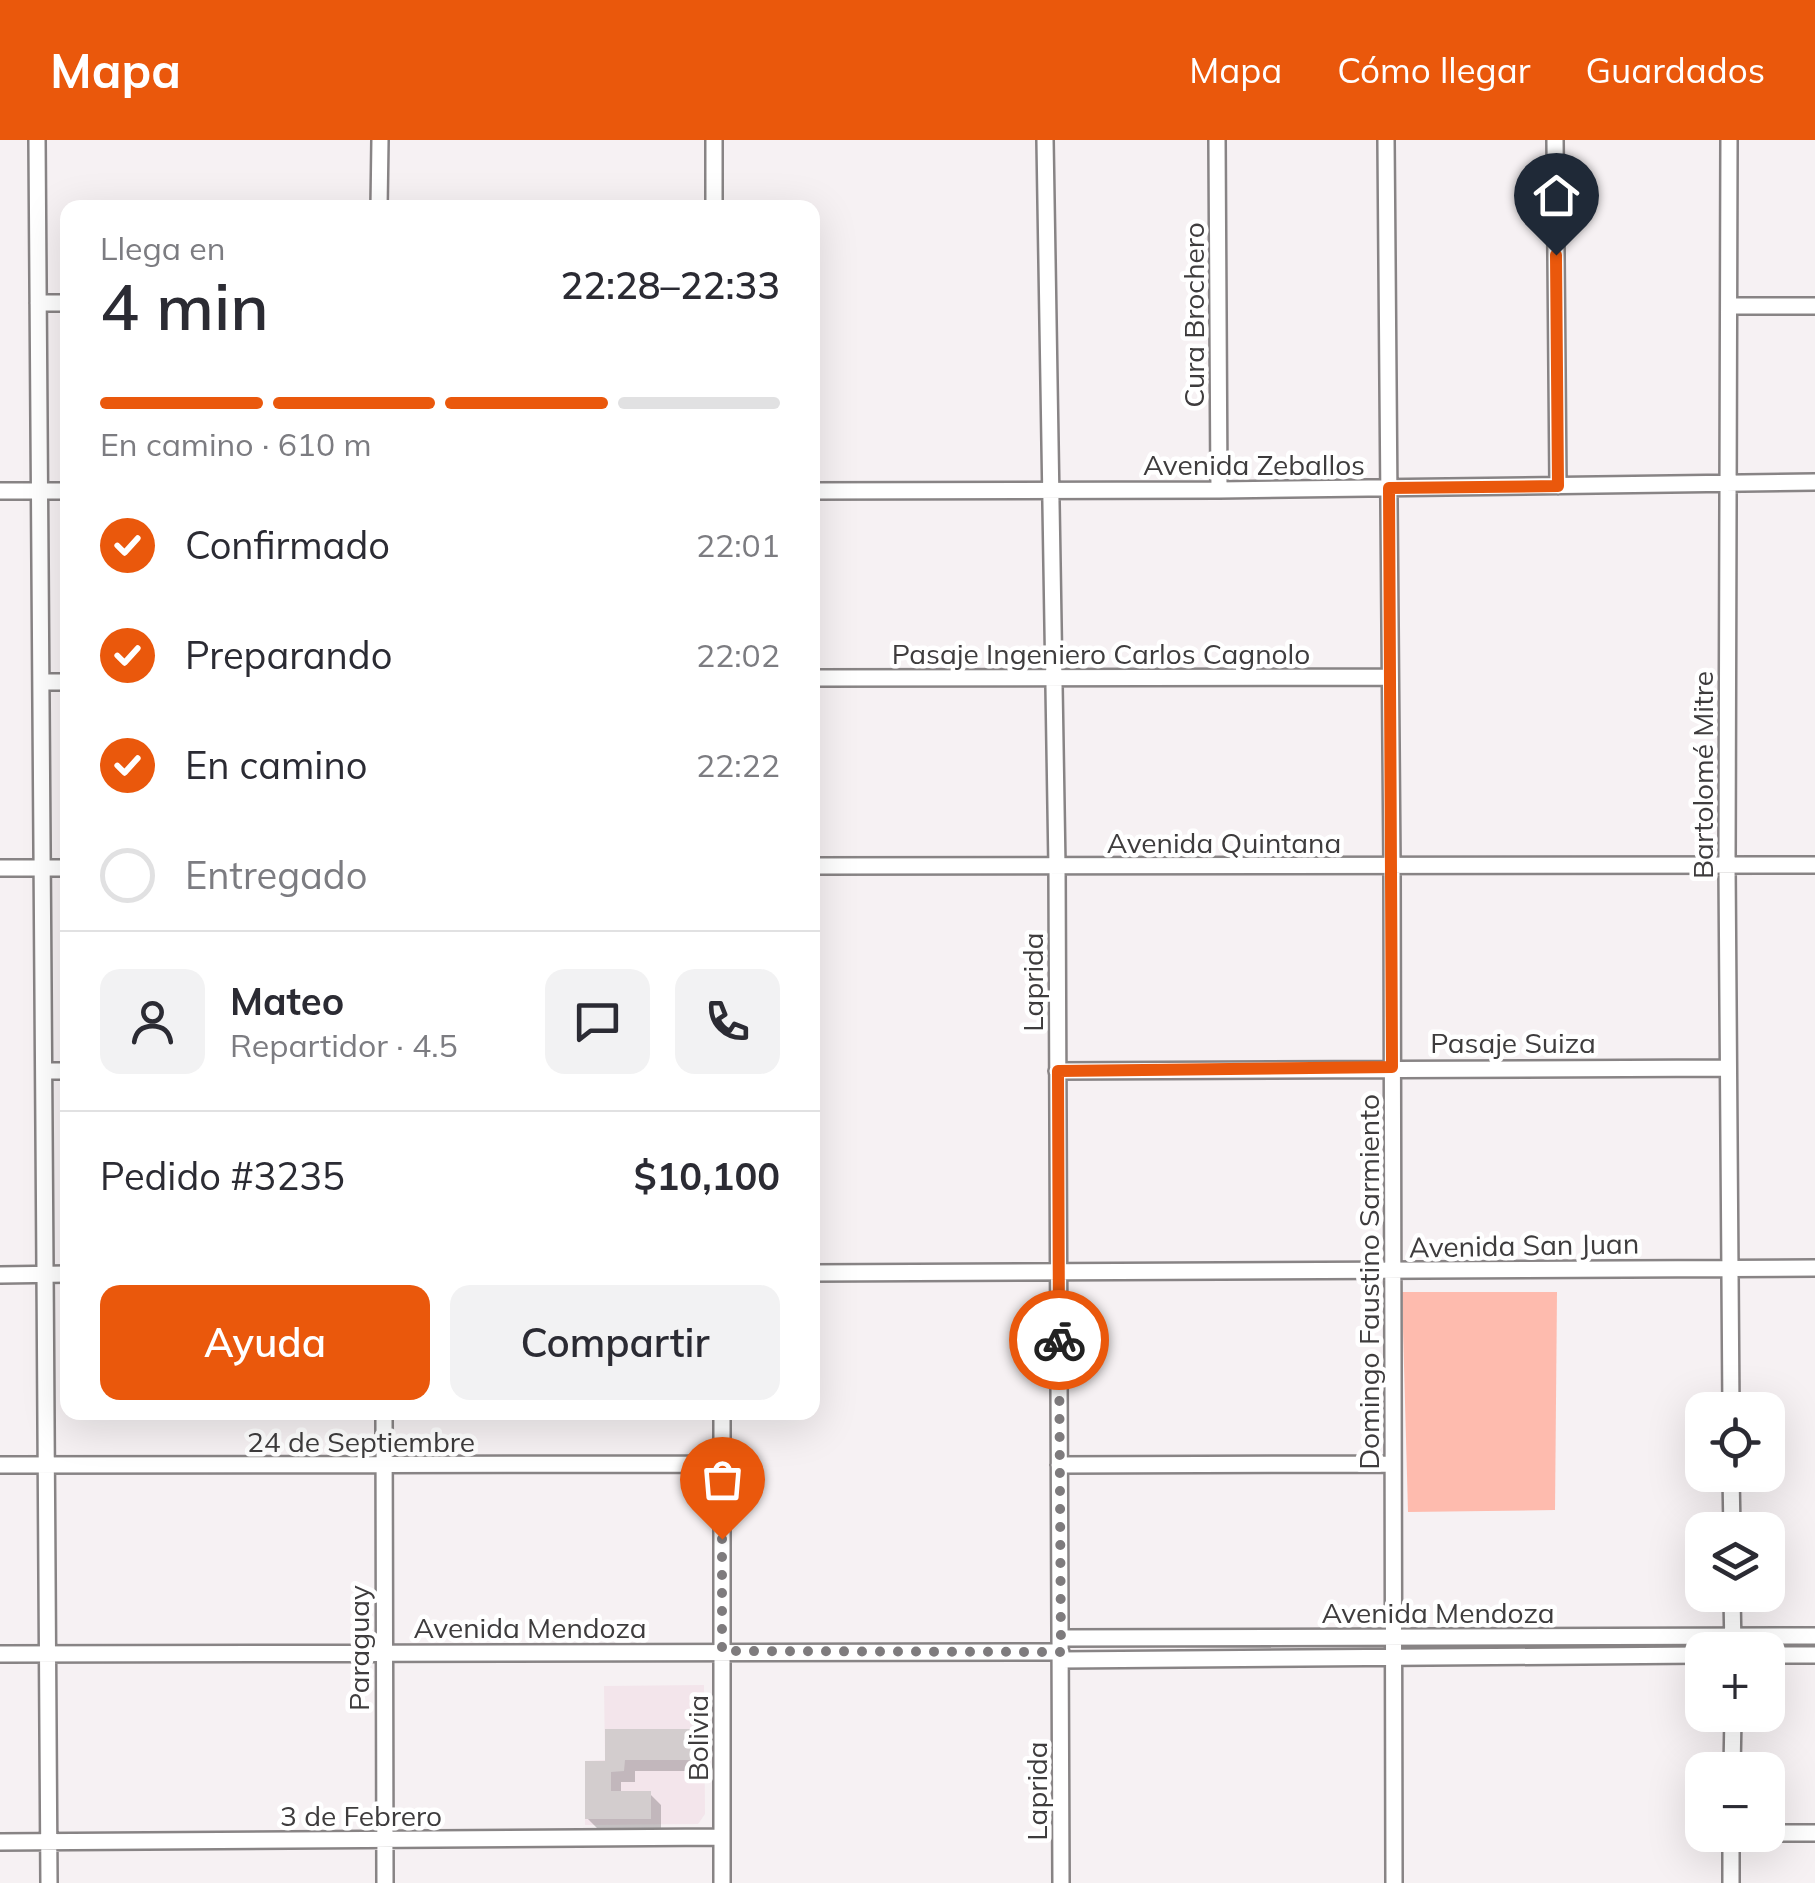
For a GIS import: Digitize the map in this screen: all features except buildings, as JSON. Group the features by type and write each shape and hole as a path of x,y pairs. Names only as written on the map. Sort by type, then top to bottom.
{"street":[{"path":"37,140 49,1883"},
{"path":"379,200 380,140"},
{"path":"714,140 714,200"},
{"name":"Laprida","path":"1046,140 1057,867 1061,1883"},
{"name":"Cura Brochero","path":"1217,140 1219,490"},
{"name":"Domingo Faustino Sarmiento","path":"1386,140 1394,1883"},
{"path":"1556,140 1558,486"},
{"name":"Bartolomé Mitre","path":"1730,140 1727,866 1731,1392"},
{"path":"38,303 60,303"},
{"path":"1729,306 1815,306"},
{"name":"Avenida Zeballos","path":"820,491 1815,482"},
{"path":"0,491 60,491"},
{"name":"Pasaje Ingeniero Carlos Cagnolo","path":"820,678 1389,677"},
{"path":"42,682 60,682"},
{"name":"Avenida Quintana","path":"820,866 1815,865"},
{"path":"0,868 60,868"},
{"name":"Pasaje Suiza","path":"1058,1071 1728,1068"},
{"path":"46,1071 60,1071"},
{"name":"Avenida San Juan","path":"820,1273 1815,1268"},
{"path":"0,1274 60,1274"},
{"name":"Paraguay","path":"384,1420 385,1883"},
{"name":"Bolivia","path":"722,1420 722,1883"},
{"name":"24 de Septiembre","path":"0,1466 722,1464"},
{"path":"1060,1465 1393,1464"},
{"name":"Avenida Mendoza","path":"1785,1639 1815,1636"},
{"name":"Avenida Mendoza","path":"1061,1650 1395,1637 1685,1642"},
{"name":"Avenida Mendoza","path":"0,1654 1061,1650 1395,1656 1685,1655"},
{"path":"1785,1655 1815,1654"},
{"path":"1785,1833 1815,1833"},
{"name":"3 de Febrero","path":"0,1842 722,1838"},
{"path":"1730,1883 1731,1852"}],"shaded area":[{"path":"1402,1292 1557,1292 1555,1510 1408,1512"},
{"path":"704,1685 705,1814 698,1824 585,1825 585,1761 605,1760 604,1686"}],"way so far":[{"path":"722,1539 722,1651 1061,1652 1059,1340"}],"route":[{"path":"1059,1340 1058,1071 1392,1067 1389,488 1558,486 1556,255"}]}
